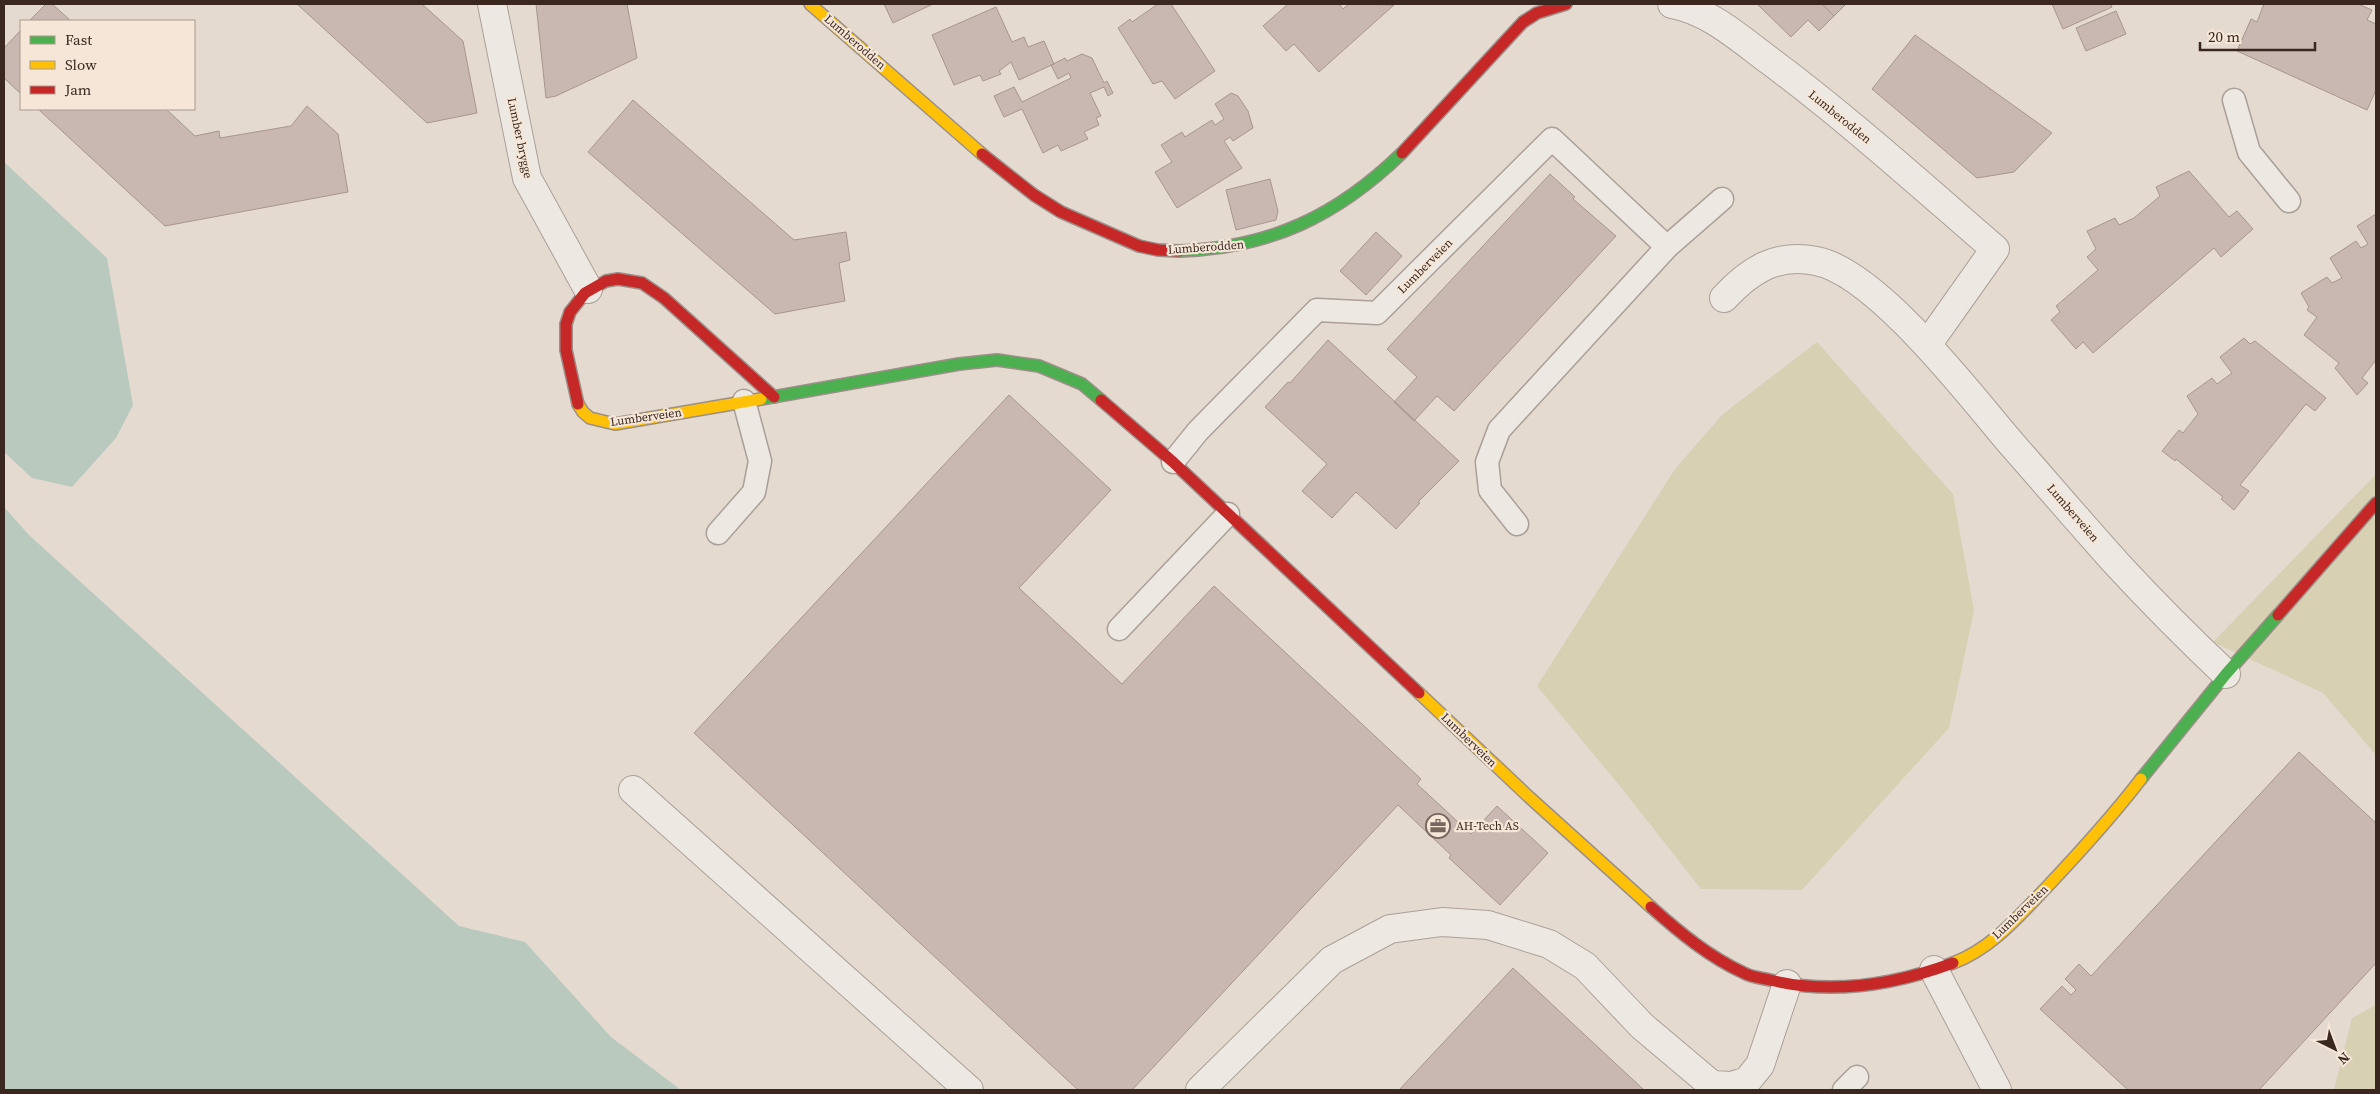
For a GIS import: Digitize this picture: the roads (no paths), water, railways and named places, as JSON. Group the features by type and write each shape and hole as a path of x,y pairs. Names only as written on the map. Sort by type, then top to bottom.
{"street":[{"name":"Lumber brygge","path":"492,4 527,178 588,289"},
{"name":"Lumberodden","path":"810,4 934,111 954,131 1024,187 1060,211 1150,249 1191,250 1231,248 1285,234 1346,200 1383,172 1423,133 1523,22 1537,13 1566,4"},
{"name":"Lumberodden","path":"1672,4 1690,7 1722,26 1800,84 1913,176 1995,250 1927,345"},
{"name":"Lumberveien","path":"1724,298 1742,279 1766,264 1788,259 1818,261 1848,275 1885,304 1927,345 2118,565 2179,629 2226,674"},
{"name":"Lumberveien","path":"774,397 668,301 641,283 622,278 603,280 588,289 572,310 566,324 565,339 575,392 582,411 598,422 614,424 774,397 959,364 997,360 1039,366 1082,384 1172,462 1536,804 1670,924 1707,952 1745,974 1787,984 1830,988 1874,985 1934,970 1971,956 2008,927 2099,832 2226,674 2376,504"},
{"path":"634,790 969,1090"},
{"path":"1200,1090 1332,960 1390,929 1442,922 1488,925 1549,944 1585,966 1642,1026 1712,1085 1733,1088 1747,1081 1760,1065 1787,984"},
{"path":"1934,970 1997,1090"}],"lane":[{"path":"2234,100 2248,152 2289,201"},
{"name":"Lumberveien","path":"1172,462 1198,431 1316,310 1377,313 1552,139 1667,247"},
{"path":"1517,524 1490,490 1487,462 1499,430 1667,247 1722,199"},
{"path":"718,533 754,492 760,461 744,401"},
{"path":"1119,629 1228,514"}],"place":[{"name":"AH-Tech AS","path":"1438,826"}]}
